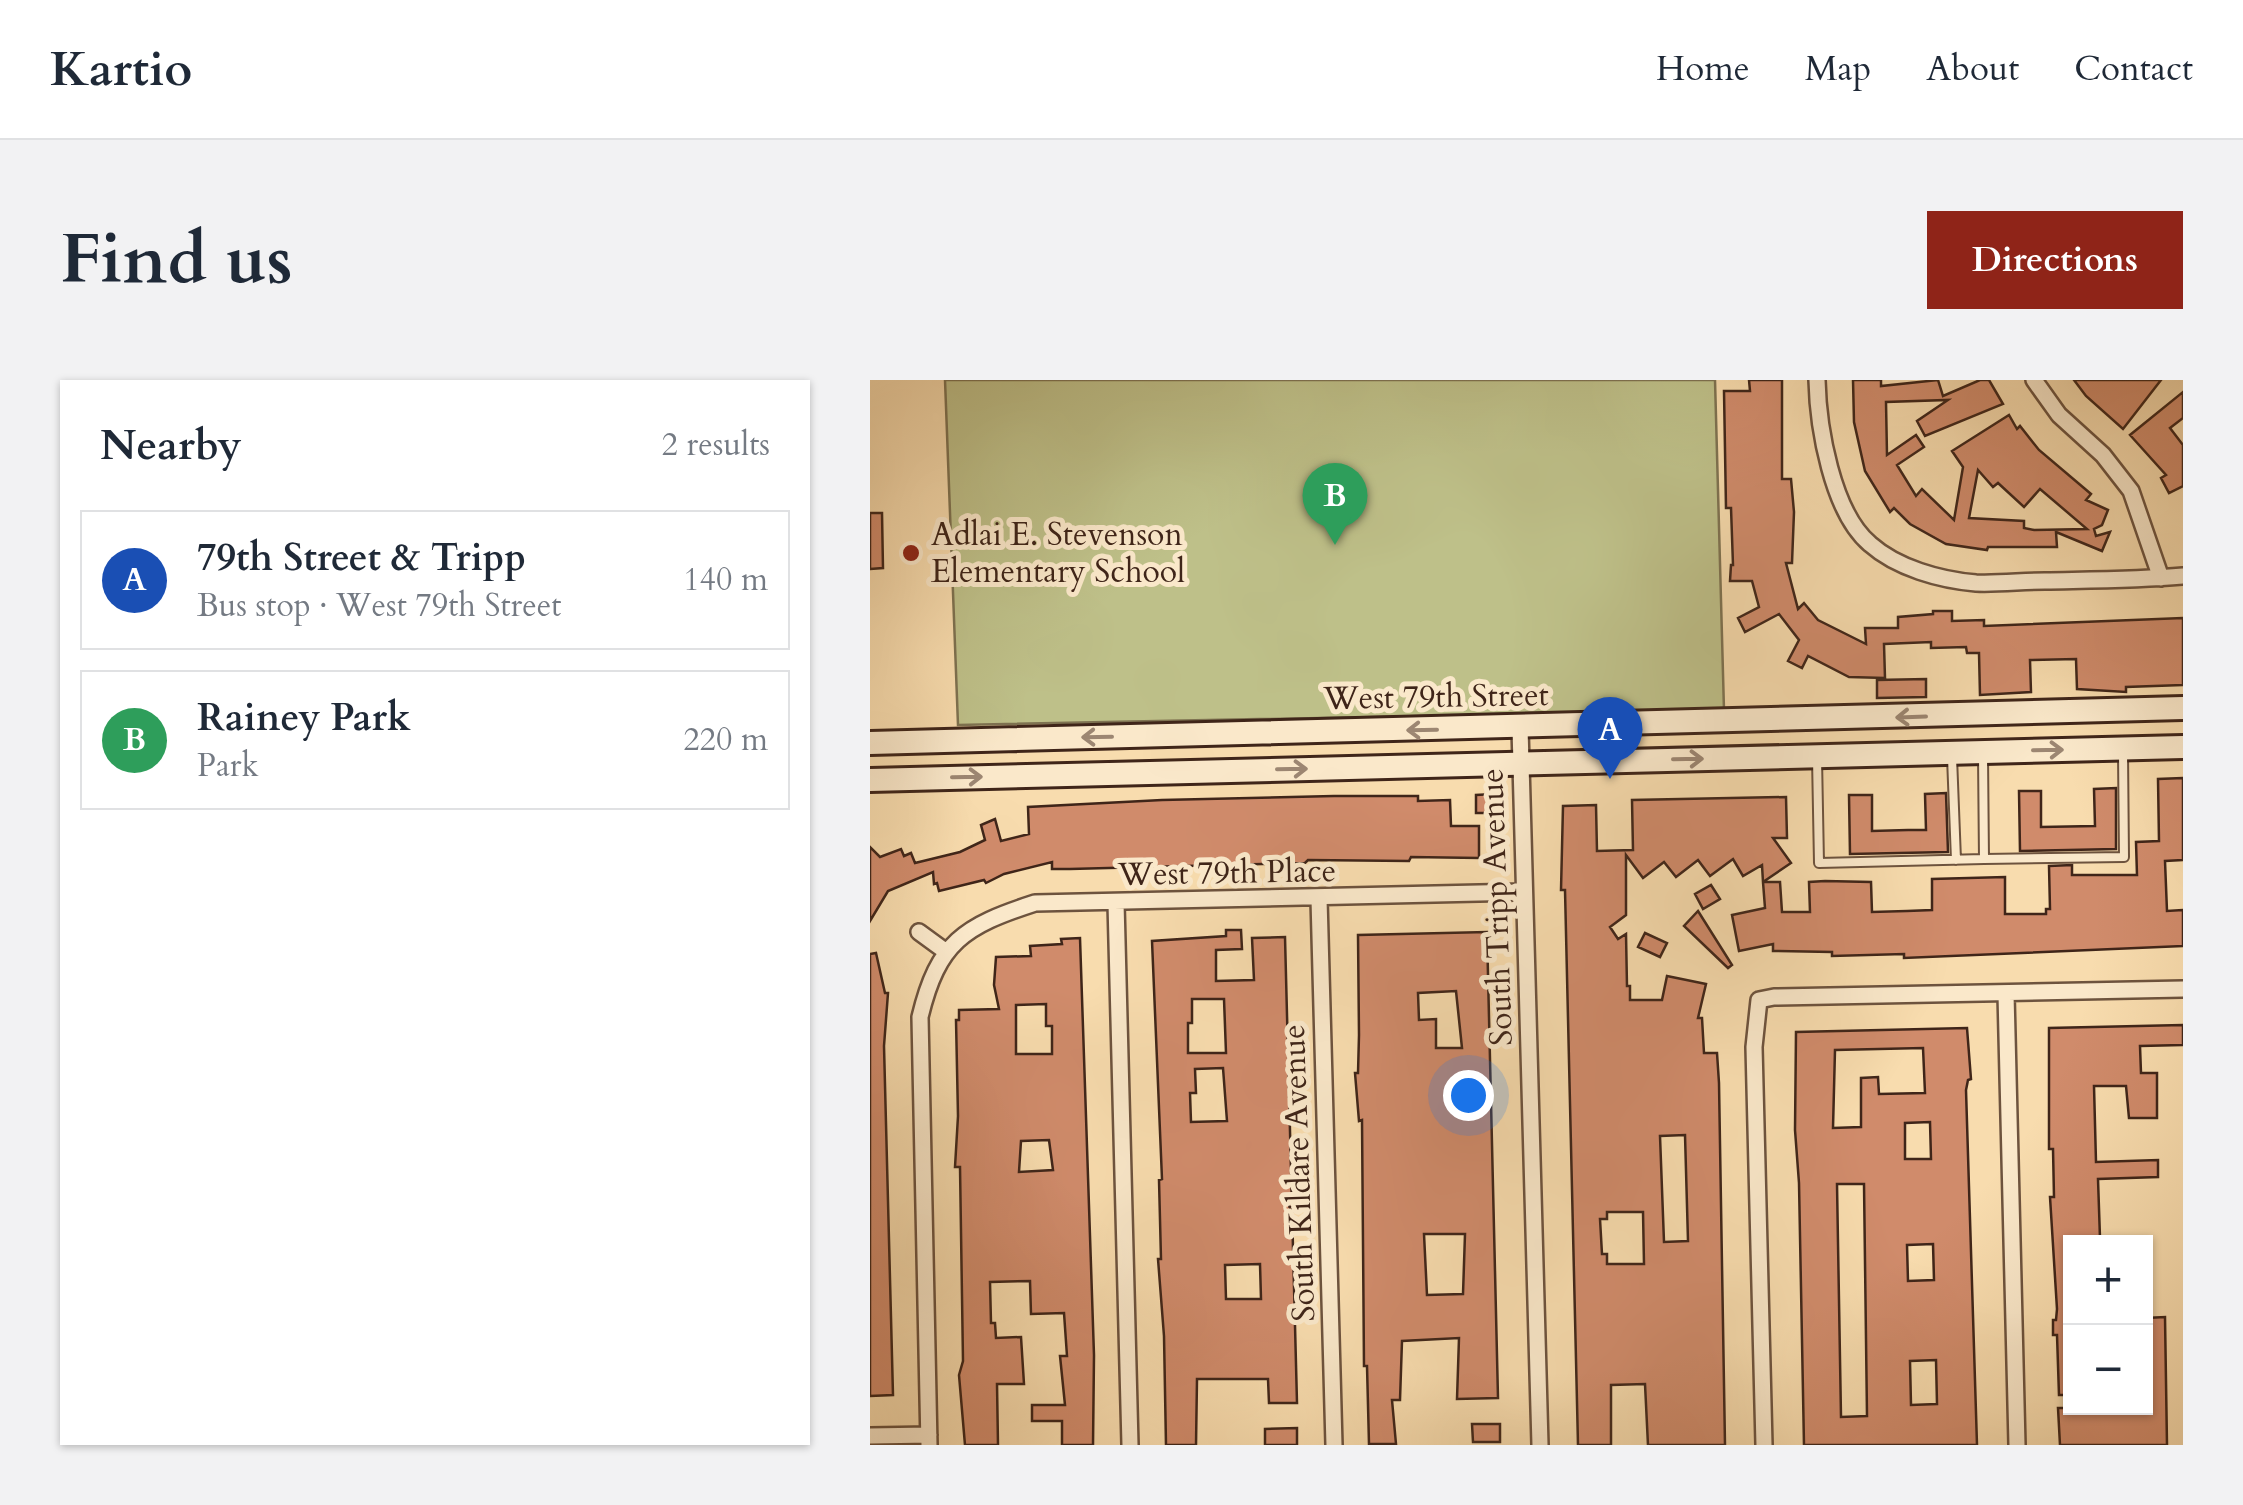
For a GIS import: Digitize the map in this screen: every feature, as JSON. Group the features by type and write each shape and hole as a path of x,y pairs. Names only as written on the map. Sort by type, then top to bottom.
{"main road":[{"name":"West 79th Street","path":"870,742 2183,708"},
{"name":"West 79th Street","path":"870,780 2183,747"}],"street":[{"path":"1818,380 1818,419 1824,454 1852,520 1867,542 1891,559 1926,573 1976,583 2183,576"},
{"path":"2034,380 2059,415 2103,455 2131,492 2161,578"},
{"name":"South Tripp Avenue","path":"1520,728 1540,1445"},
{"name":"West 79th Place","path":"945,951 986,919 1036,903 1523,892"},
{"name":"South Kildare Avenue","path":"1319,899 1334,1445"},
{"path":"1116,902 1130,1445"},
{"path":"870,1436 929,1440 920,1018 928,982 945,951 919,932"},
{"path":"1764,1445 1753,996 2183,989"},
{"path":"2006,994 2016,1445"}],"lane":[{"path":"1817,756 1819,863 2124,857 2122,748"},
{"path":"1952,752 1956,860"},
{"path":"1983,752 1984,859"}],"green space":[{"path":"945,380 1715,380 1724,710 958,725"}],"building":[{"path":"1749,380 1782,380 1782,479 1791,479 1794,512 1792,563 1786,563 1798,609 1804,603 1818,620 1866,644 1865,628 1898,628 1898,617 1933,611 1952,611 1952,621 1984,620 1984,626 2183,618 2183,685 2126,687 2126,692 2077,689 2076,659 2030,660 2031,692 1980,695 1979,653 1967,653 1966,647 1931,648 1931,642 1884,644 1885,678 1849,677 1808,656 1802,668 1788,661 1799,640 1779,614 1745,632 1738,618 1759,607 1752,581 1730,581 1733,565 1731,508 1726,508 1724,391 1750,391"},
{"path":"1853,380 1881,380 1881,386 1938,380 1943,396 1989,380 2003,404 1925,436 1917,421 1948,400 1886,402 1887,455 1916,435 1924,447 1897,465 1916,496 1922,489 1954,520 1963,467 1952,451 2009,415 2017,429 2020,426 2039,450 2091,494 2086,500 2108,510 2102,525 2094,529 2096,536 2110,532 2102,551 2056,532 2057,547 1987,550 1946,544 1910,524 1894,508 1890,512 1865,471 1854,422","holes":["1978,470 1993,487 1998,483 2024,507 2040,489 2087,529 2034,530 2024,528 2024,521 1969,518"]},
{"path":"2074,380 2161,380 2123,429"},
{"path":"2183,392 2183,418 2170,428 2183,445 2183,486 2169,493 2161,478 2166,475 2130,435"},
{"path":"870,513 882,513 883,568 870,569"},
{"path":"1926,679 1926,697 1877,698 1877,680"},
{"path":"2183,778 2183,860 2165,861 2167,911 2183,910 2183,946 1904,958 1904,954 1832,956 1832,952 1773,951 1773,944 1739,951 1732,915 1765,908 1763,882 1780,882 1782,912 1810,912 1809,882 1871,882 1872,912 1932,910 1932,879 2005,877 2005,914 2046,914 2046,909 2050,909 2049,866 2072,865 2072,875 2137,875 2136,842 2159,841 2158,779"},
{"path":"2116,788 2116,849 2020,851 2019,791 2041,791 2041,827 2095,826 2094,789"},
{"path":"1946,793 1948,852 1850,854 1849,795 1872,795 1872,831 1926,830 1925,794"},
{"path":"1494,794 1494,813 1476,813 1476,795"},
{"path":"1334,796 1450,800 1451,826 1479,826 1479,858 1070,869 1052,869 1052,862 1004,874 986,883 984,880 939,891 933,872 888,891 870,921 870,847 880,857 901,849 904,856 911,853 915,863 960,852 985,840 981,825 995,819 1001,841 1029,834 1028,807"},
{"path":"1786,797 1787,838 1773,838 1791,863 1763,882 1762,865 1743,876 1733,859 1710,876 1698,860 1676,877 1664,862 1643,878 1626,855 1626,915 1610,927 1618,939 1626,934 1630,1000 1662,1000 1667,976 1706,984 1698,1018 1702,1018 1704,1053 1717,1053 1719,1083 1725,1445 1648,1445 1645,1384 1611,1385 1611,1445 1578,1445 1565,890 1561,890 1563,806 1596,805 1597,851 1633,850 1632,800","holes":["1685,1135 1688,1241 1664,1242 1660,1136","1607,1212 1643,1212 1644,1264 1607,1264 1607,1254 1602,1254 1600,1219 1607,1219"]},
{"path":"1711,885 1720,899 1703,909 1695,894"},
{"path":"1698,911 1732,965 1728,968 1684,926"},
{"path":"1226,930 1241,930 1242,949 1216,950 1216,981 1254,980 1252,938 1285,937 1297,1403 1269,1403 1268,1379 1197,1379 1196,1445 1166,1445 1158,1259 1162,1179 1152,941 1226,936","holes":["1192,999 1224,999 1226,1053 1188,1053","1223,1068 1227,1121 1191,1122 1190,1093 1196,1093 1195,1069","1260,1264 1261,1299 1226,1299 1225,1265"]},
{"path":"1487,932 1498,1398 1457,1399 1459,1338 1402,1341 1400,1400 1392,1400 1396,1444 1369,1444 1364,1366 1362,1120 1359,1121 1355,1073 1359,1035 1358,935","holes":["1456,991 1462,1048 1436,1048 1436,1019 1419,1020 1418,993","1424,1234 1465,1234 1463,1294 1427,1295"]},
{"path":"1645,933 1667,943 1660,957 1638,947"},
{"path":"1080,938 1094,1355 1093,1445 1062,1445 1062,1421 1032,1421 1032,1405 1065,1405 1060,1356 1067,1356 1064,1313 1031,1314 1030,1281 990,1282 991,1323 995,1323 996,1338 1021,1337 1024,1384 997,1384 998,1445 965,1445 959,1375 963,1361 960,1167 955,1167 956,1020 959,1010 999,1009 994,985 996,957 1031,956 1030,946 1062,944 1061,939","holes":["1046,1004 1046,1026 1052,1026 1052,1054 1016,1054 1016,1005","1049,1140 1053,1170 1019,1172 1021,1141"]},
{"path":"876,953 888,993 884,1046 893,1395 870,1396 870,954"},
{"path":"2183,1025 2183,1045 2140,1046 2141,1073 2157,1073 2157,1118 2129,1118 2126,1086 2094,1086 2096,1162 2158,1160 2158,1177 2098,1179 2100,1235 2063,1235 2063,1395 2059,1395 2057,1335 2053,1335 2057,1309 2050,1197 2054,1197 2053,1149 2049,1149 2049,1028"},
{"path":"1967,1028 1977,1445 1804,1445 1796,1032","holes":["1923,1048 1925,1093 1879,1094 1878,1077 1861,1078 1861,1127 1833,1128 1835,1050","1930,1122 1931,1159 1905,1159 1905,1123","1837,1184 1864,1184 1867,1416 1841,1417","1933,1244 1934,1280 1908,1281 1907,1245","1936,1360 1937,1404 1911,1405 1910,1361"]},
{"path":"2165,1317 2167,1445 2060,1445 2058,1408 2063,1408 2063,1415 2153,1415 2153,1318"},
{"path":"1472,1424 1500,1424 1500,1442 1473,1442"},
{"path":"1297,1428 1297,1445 1265,1445 1265,1429"}],"place":[{"name":"Rainey Park","path":"1335,545"},
{"name":"Adlai E. Stevenson Elementary School","path":"911,553"},
{"name":"79th Street & Tripp","path":"1610,779"}]}
